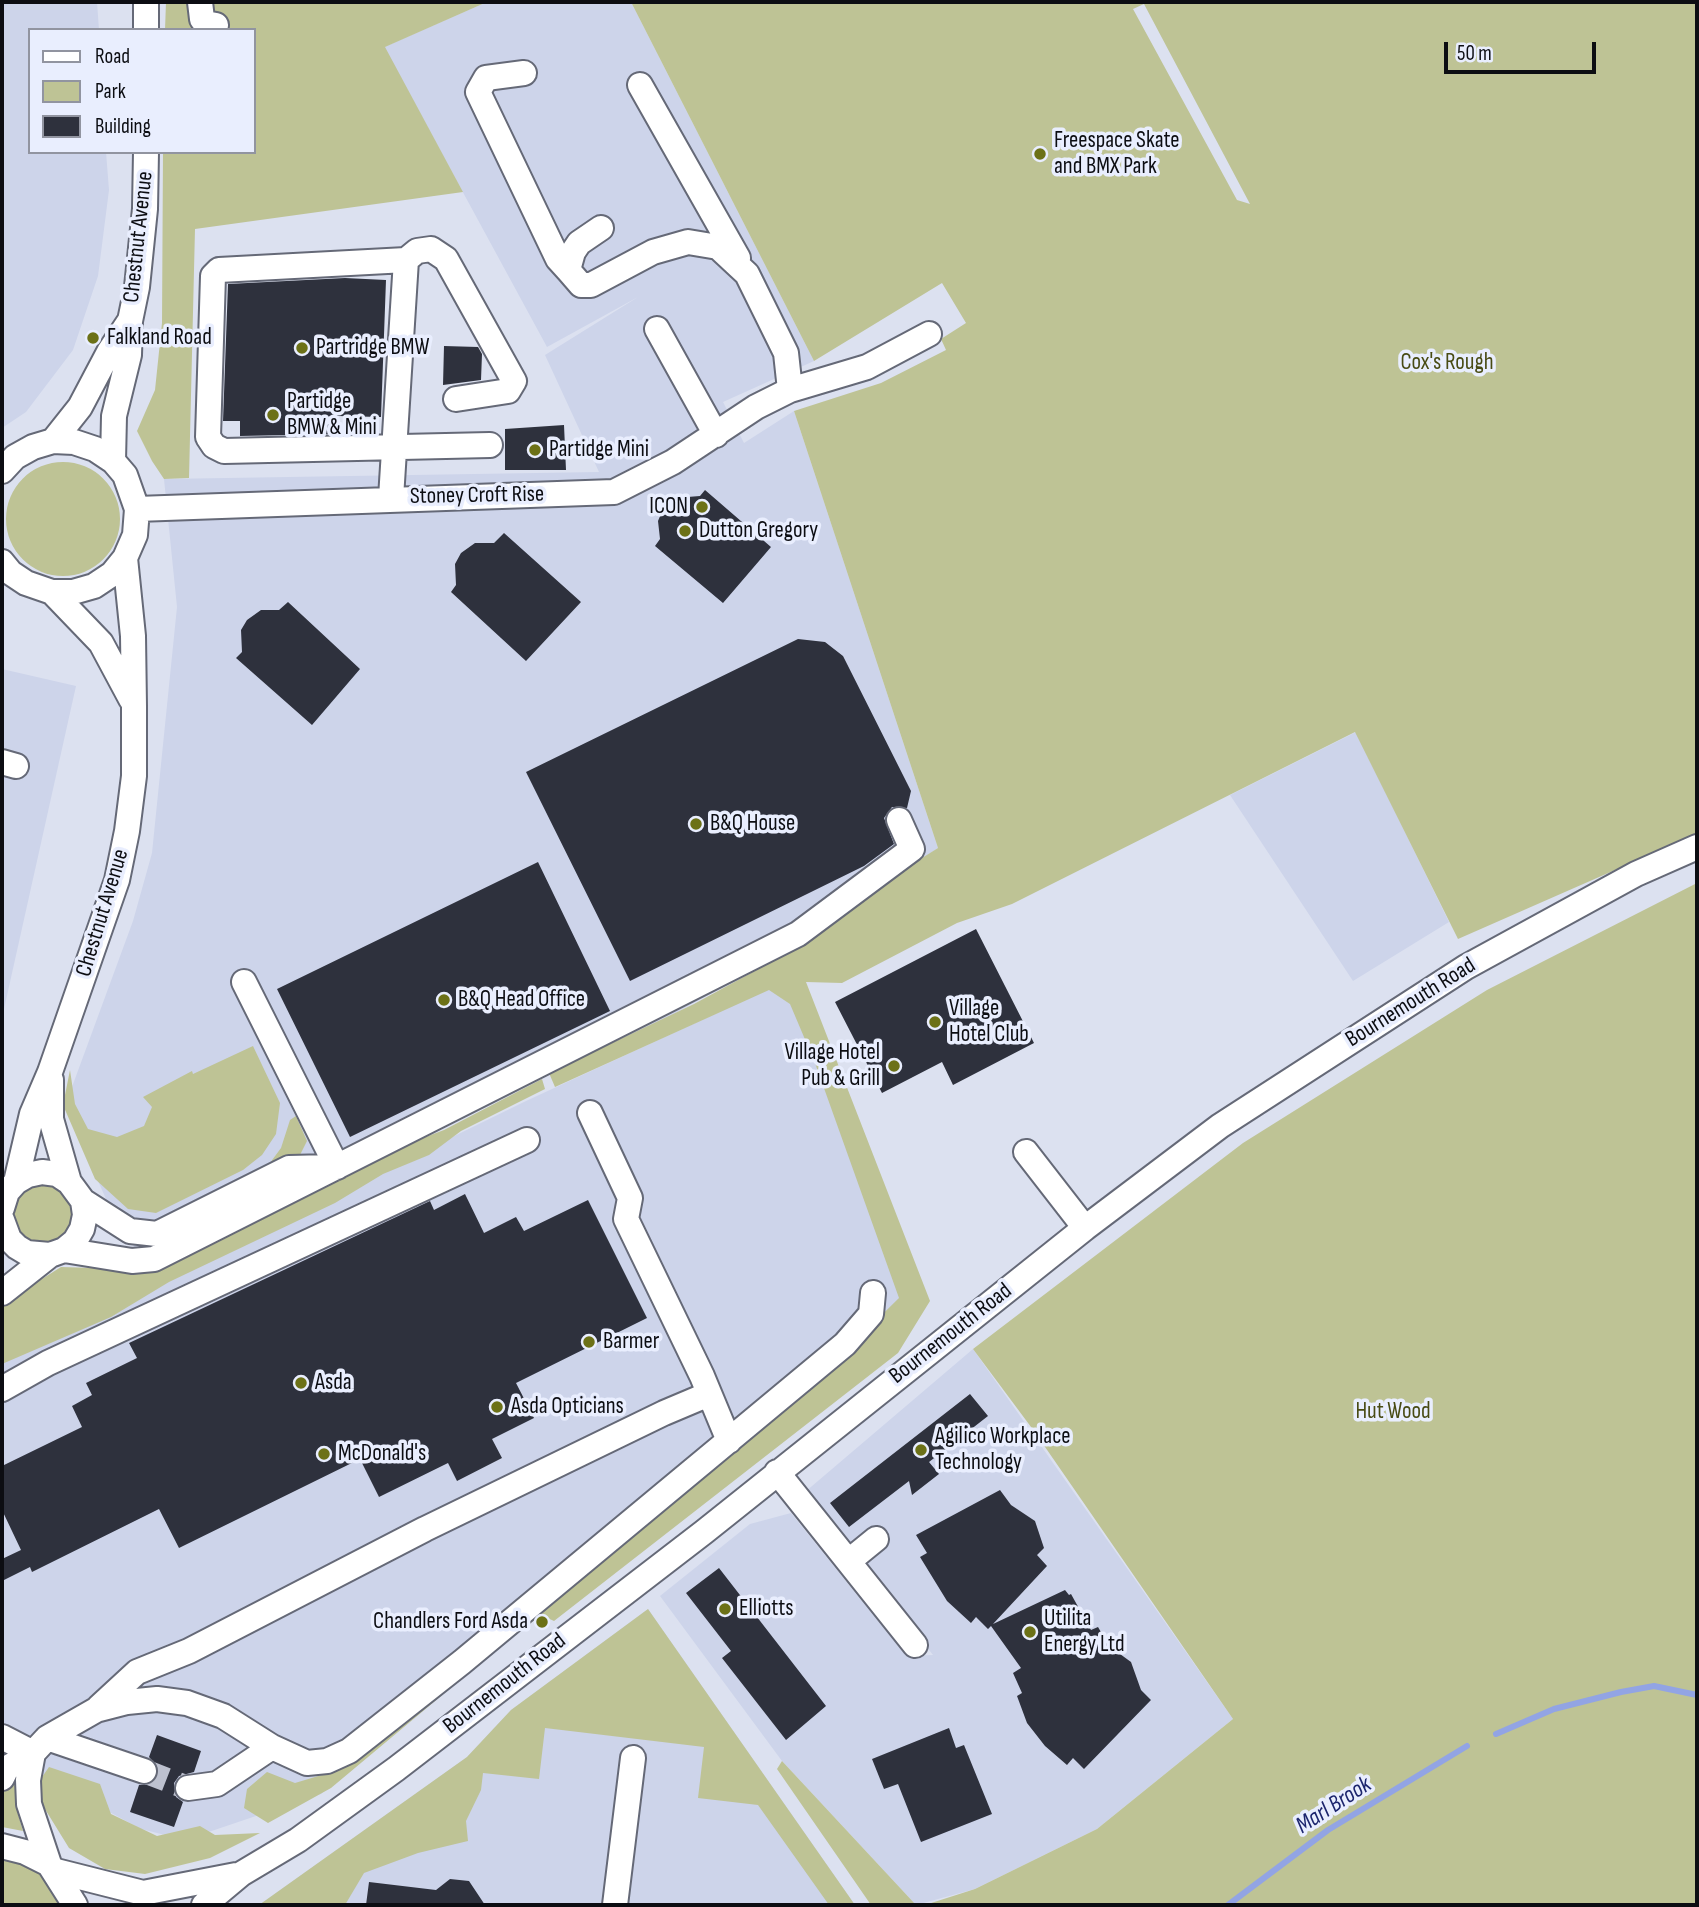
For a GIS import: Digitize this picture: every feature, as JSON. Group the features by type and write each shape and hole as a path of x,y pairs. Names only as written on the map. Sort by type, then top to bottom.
{"street":[{"path":"146,2 146,28"},
{"path":"200,2 202,19 205,23 216,25"},
{"path":"524,73 486,78 478,92 558,259 581,285 592,285 653,252 688,242 718,247 747,274"},
{"path":"640,85 747,274 786,353 790,390"},
{"name":"Chestnut Avenue","path":"113,461 114,416 129,355 130,321 138,287 145,209 146,154"},
{"path":"568,270 573,252 579,243 601,228"},
{"path":"456,399 508,391 514,381 446,259 431,249 417,251 406,260 219,270 213,276 208,437 214,446 224,451 490,445"},
{"path":"391,499 406,260"},
{"name":"Chestnut Avenue","path":"53,441 80,407 108,352 130,321"},
{"path":"657,329 691,407 716,435"},
{"name":"Stoney Croft Rise","path":"137,509 614,492 716,435 756,407 790,390 867,367 929,334"},
{"path":"2,583 74,592 94,586 111,574 125,558 135,535 137,509 129,483 113,461 95,449 74,442 53,441 6,460"},
{"name":"Chestnut Avenue","path":"2,1208 8,1192 16,1182 29,1124 50,1072 117,880 134,776 133,636 125,558"},
{"name":"Chestnut Avenue","path":"2,562 11,573 43,589 101,643 134,706"},
{"path":"4,1240 27,1253 57,1253 132,1261 154,1259 798,934 912,849 899,820"},
{"name":"Bournemouth Road","path":"204,1905 241,1874 298,1840 396,1769 1085,1228 1220,1126 1466,967 1636,874 1697,847"},
{"path":"244,982 337,1167"},
{"name":"Chestnut Avenue","path":"50,1072 51,1119 76,1191"},
{"path":"590,1113 630,1198 626,1219 729,1441"},
{"path":"2,1389 48,1363 527,1140"},
{"path":"1026,1152 1085,1228"},
{"path":"16,1182 28,1175 42,1172 57,1174 130,1231 158,1234 289,1168 337,1167"},
{"path":"2,1293 57,1253 82,1229 76,1191"},
{"path":"96,1710 127,1702 157,1699 187,1703 223,1716 272,1747 307,1763 327,1761 349,1751 385,1725 862,1328 871,1314 873,1293"},
{"path":"2,1778 7,1768 96,1710 137,1672 189,1651 425,1530 655,1417 709,1394"},
{"path":"777,1472 915,1645"},
{"path":"849,1561 876,1539"},
{"path":"2,1737 144,1771"},
{"path":"40,1745 28,1780 29,1804 52,1868 75,1905"},
{"path":"188,1788 217,1784 272,1747"},
{"path":"615,1905 633,1758"},
{"name":"Bournemouth Road","path":"2,1846 25,1852 52,1868 142,1893 241,1874"}],"shaded area":[{"path":"2,2 97,2 99,28 28,28 28,154 106,154 109,190 98,276 73,350 26,412 2,428"},
{"path":"487,2 631,2 814,361 723,402 744,443 794,411 938,848 790,950 661,1021 546,1074 150,1274 106,1199 65,1106 133,921 152,853 177,607 164,479 599,472 545,355 638,297 547,347 384,47"},
{"path":"2,669 76,686 2,1018"},
{"path":"1356,732 1449,922 1353,981 1230,795"},
{"path":"799,975 910,1315 321,1794 185,1840 141,1829 2,1754 2,1357 526,1101"},
{"path":"973,1349 1233,1719 1097,1829 975,1889 916,1905 782,1761 660,1596 750,1524 791,1513 906,1656 933,1655 805,1492"},
{"path":"648,1609 855,1905 259,1905 467,1757 511,1710"}],"green space":[{"path":"166,2 487,2 385,47 463,192 195,229 189,478 164,479 137,431 155,390 162,323 163,154 256,154 256,28 165,28"},
{"name":"Cox's Rough","path":"631,2 1697,2 1697,834 1458,939 1355,732 1012,904 957,923 842,983 806,982 930,1301 898,1353 554,1621 541,1615 495,1651 491,1643 829,1367 899,1298 815,1063 790,1004 769,990 555,1087 549,1073 694,1004 784,955 879,885 938,848 794,411 881,383 946,350 941,339 966,323 942,283 814,361","holes":["1144,4 1250,204 1237,200 1133,9"]},
{"path":"63,462 85,467 103,479 115,497 120,519 115,541 103,559 85,571 63,576 41,571 23,559 11,541 6,519 11,497 23,479 41,467"},
{"name":"Hut Wood","path":"1697,883 1697,1905 925,1905 975,1889 1097,1829 1233,1719 1034,1431 973,1349 1243,1143 1487,990"},
{"path":"253,1046 280,1103 276,1134 262,1155 243,1170 156,1213 128,1209 95,1179 63,1105 70,1070 75,1104 88,1129 117,1137 144,1126 152,1107 143,1097 192,1071 193,1074"},
{"path":"542,1079 545,1089 461,1131 429,1155 383,1174 335,1203 169,1282 111,1317 2,1364 2,1304 61,1267 127,1269 394,1149 444,1130"},
{"path":"296,1116 307,1141 299,1157 267,1167 281,1148 290,1120"},
{"path":"42,1184 59,1189 67,1197 72,1214 67,1231 59,1239 42,1244 25,1239 17,1231 12,1214 17,1197 25,1189"},
{"path":"648,1609 855,1905 829,1905 758,1805 698,1798 704,1747 545,1728 539,1779 483,1773 481,1790 466,1821 468,1841 418,1853 364,1873 345,1905 259,1905 467,1757 511,1710"},
{"path":"460,1669 465,1676 331,1788 268,1823 244,1808 247,1789 267,1772 295,1783 335,1771"},
{"path":"782,1761 916,1905 871,1905 777,1769"},
{"path":"49,1767 100,1784 111,1814 157,1836 200,1826 215,1835 260,1833 210,1858 145,1874 105,1869 69,1848 40,1801 40,1780"},
{"path":"6,1781 15,1783 16,1807 23,1831 2,1827 2,1788"},
{"path":"2,1852 43,1871 61,1905 2,1905"}],"building":[{"name":"Partridge BMW","path":"345,278 386,280 381,417 338,416 337,434 240,436 240,421 223,421 228,284"},
{"path":"444,346 478,347 482,354 481,380 443,385"},
{"name":"Partidge Mini","path":"564,425 566,470 505,470 505,429"},
{"path":"705,490 771,547 723,603 655,546 660,539 658,521 663,509 675,498 700,496"},
{"path":"504,533 581,602 526,661 451,592 456,585 455,564 461,553 475,543 494,543"},
{"path":"288,602 360,669 312,725 236,658 242,652 241,630 247,620 261,610 279,610"},
{"path":"798,639 825,642 843,656 911,791 907,808 892,807 884,818 894,844 864,866 630,981 526,772"},
{"name":"B&Q Head Office","path":"538,862 610,1011 350,1137 277,989"},
{"name":"Village Hotel Club","path":"976,929 1034,1043 953,1085 942,1062 882,1093 835,1002"},
{"name":"Asda","path":"465,1194 484,1233 516,1217 524,1231 588,1200 647,1318 516,1383 534,1418 492,1439 502,1458 457,1481 448,1463 379,1497 360,1459 179,1548 159,1509 32,1572 30,1567 2,1581 2,1559 21,1550 2,1510 2,1466 82,1427 72,1406 92,1395 86,1383 137,1358 129,1343 430,1201 434,1210"},
{"name":"Agilico Workplace Technology","path":"970,1394 988,1416 929,1462 939,1474 912,1495 909,1481 849,1527 830,1503"},
{"name":"Utilita Energy Ltd","path":"1000,1490 1011,1505 1035,1521 1044,1548 1037,1555 1047,1566 993,1624 1065,1590 1071,1594 1091,1630 1098,1627 1109,1646 1131,1662 1141,1690 1151,1700 1084,1769 1073,1758 1067,1765 1045,1746 1027,1723 1017,1696 1022,1693 1013,1673 1021,1668 991,1626 988,1629 976,1617 971,1623 947,1601 920,1557 927,1553 916,1535"},
{"path":"719,1568 826,1706 786,1740 722,1658 731,1651 686,1593"},
{"path":"949,1728 956,1748 964,1745 992,1814 921,1842 898,1784 884,1789 872,1759"},
{"path":"157,1735 201,1751 194,1772 179,1776 174,1783 176,1797 183,1802 174,1827 130,1812 139,1785 148,1785 158,1776 158,1767 149,1757"},
{"path":"450,1879 469,1881 485,1905 366,1905 369,1882 436,1890"}],"waterway":[{"name":"Marl Brook","path":"1496,1734 1554,1709 1621,1692 1654,1686 1697,1695"},
{"name":"Marl Brook","path":"1228,1905 1328,1830 1467,1746"}],"tunnel":[{"path":"144,1771 188,1788"}],"place":[{"name":"Freespace Skate and BMX Park","path":"1040,154"},
{"name":"Falkland Road","path":"93,338"},
{"name":"Partridge BMW","path":"302,348"},
{"name":"Partidge BMW & Mini","path":"273,415"},
{"name":"Partidge Mini","path":"535,450"},
{"name":"ICON","path":"702,507"},
{"name":"Dutton Gregory","path":"685,531"},
{"name":"B&Q House","path":"696,824"},
{"name":"B&Q Head Office","path":"444,1000"},
{"name":"Village Hotel Club","path":"935,1022"},
{"name":"Village Hotel Pub & Grill","path":"894,1066"},
{"name":"Barmer","path":"589,1342"},
{"name":"Asda","path":"301,1383"},
{"name":"Asda Opticians","path":"497,1407"},
{"name":"Agilico Workplace Technology","path":"921,1450"},
{"name":"McDonald's","path":"324,1454"},
{"name":"Elliotts","path":"725,1609"},
{"name":"Chandlers Ford Asda","path":"542,1622"},
{"name":"Utilita Energy Ltd","path":"1030,1632"}]}
